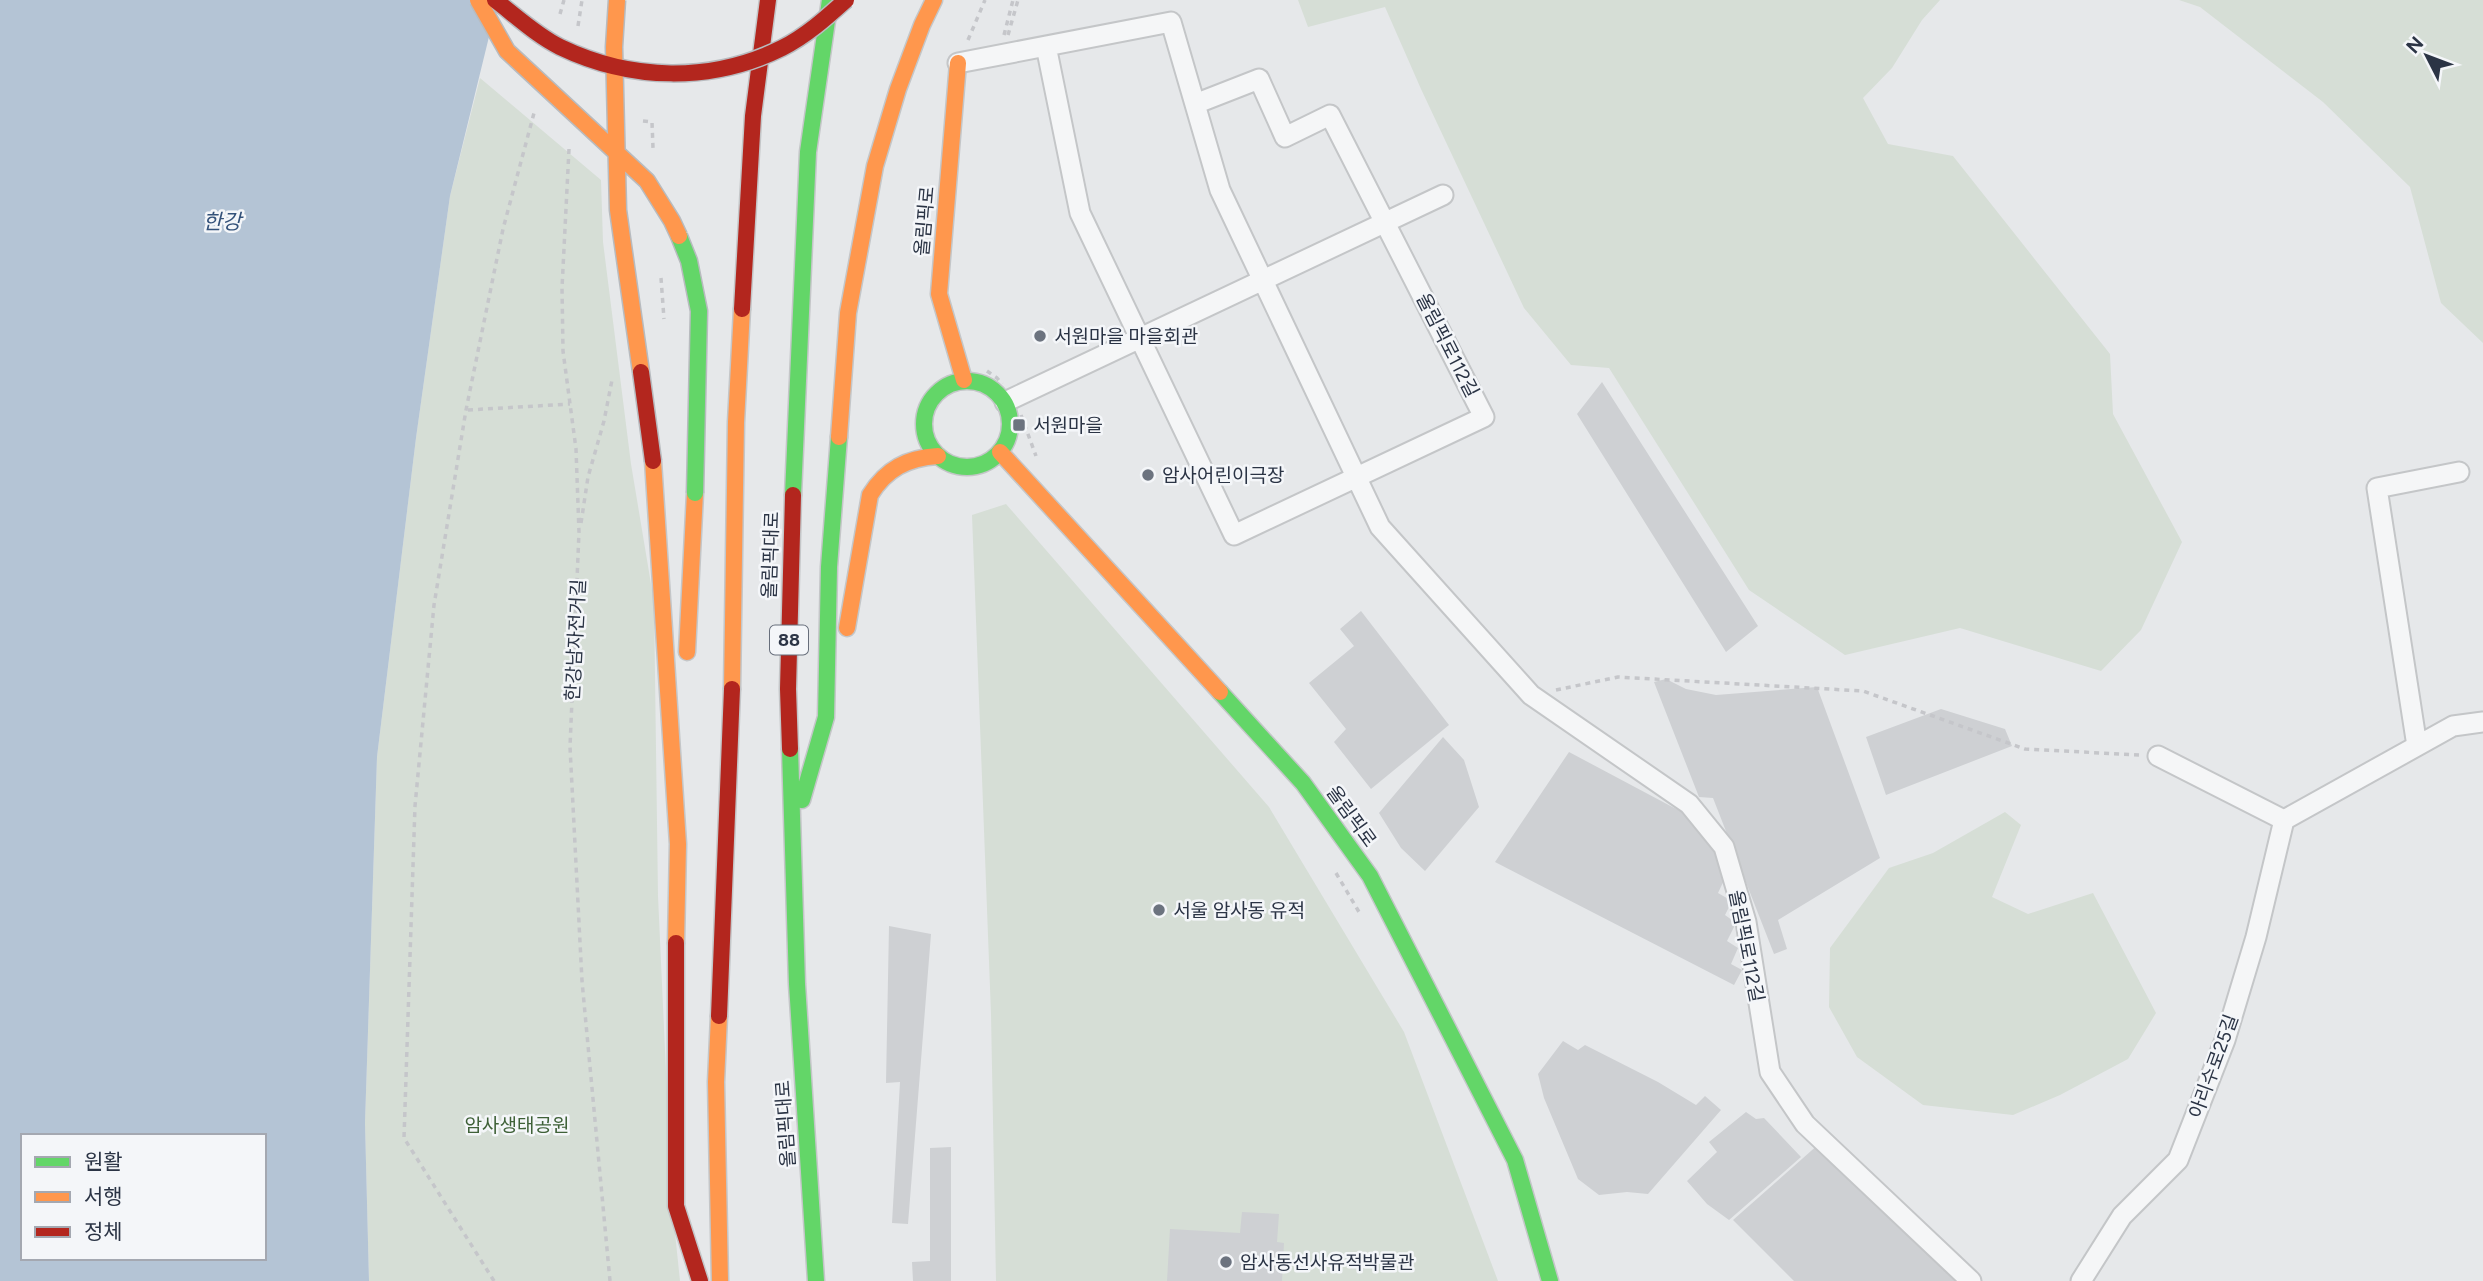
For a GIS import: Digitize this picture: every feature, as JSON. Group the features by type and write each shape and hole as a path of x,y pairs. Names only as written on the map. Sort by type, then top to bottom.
{"main road":[{"path":"478,0 507,51 647,181 672,221 689,261 699,311 695,492 686,668"},
{"path":"495,0 560,48 601,63 636,71 674,75 712,73 744,65 784,49 817,28 846,0"},
{"path":"617,0 614,47 618,210 653,461 678,844"},
{"name":"올림픽대로","path":"720,1281 716,1082 732,714 736,422 753,116 768,0"},
{"name":"올림픽대로","path":"816,1281 797,984 788,689 794,441 808,152 830,0"},
{"path":"898,89 918,0"},
{"path":"826,717 829,567 848,313 875,166 898,89 934,0"},
{"name":"올림픽로","path":"958,62 939,294 964,380"},
{"path":"964,380 988,385 1008,400 1011,427 1000,452 990,461 963,467 938,456 929,445 925,432 928,405 936,393 948,385 964,380"},
{"name":"올림픽로","path":"1000,452 1303,783 1370,876 1515,1160 1550,1281"},
{"path":"792,834 842,658 870,495 879,478 897,464 921,456 938,456"},
{"path":"685,695 675,991 676,1206 700,1281"}],"street":[{"name":"올림픽로112길","path":"958,62 1171,22 1220,190 1380,527 1531,695 1689,804 1705,821 1724,847 1746,922 1770,1072 1805,1124 1971,1281"},
{"name":"올림픽로112길","path":"1046,46 1080,214 1234,535 1484,417 1330,115 1285,136 1259,79 1195,104"},
{"path":"1008,400 1443,195"},
{"path":"2417,746 2377,488 2459,472"},
{"path":"2158,756 2284,820 2453,726 2483,722"},
{"name":"아리수로25길","path":"2085,1280 2122,1216 2178,1160 2225,1040 2256,937 2284,820"}],"path":[{"path":"560,13 564,0"},
{"path":"577,36 582,0"},
{"path":"958,62 985,0"},
{"path":"999,55 1016,0"},
{"path":"494,1281 404,1138 415,806 434,605 466,410 503,229 535,108"},
{"name":"한강남자전거길","path":"569,141 562,351 576,450 579,531 570,747 582,981 610,1281"},
{"path":"978,365 998,378 1008,400 1020,414 1037,454 1022,475"},
{"path":"579,531 587,477 604,421 614,368"},
{"path":"466,410 570,404"},
{"path":"1531,695 1618,677 1863,691 2025,749 2158,756"},
{"path":"1332,866 1360,913"}],"green space":[{"path":"1298,0 1940,0 1922,20 1892,68 1863,98 1888,144 1953,156 2110,354 2113,414 2182,542 2141,630 2101,671 1960,628 1845,655 1749,590 1609,368 1571,365 1524,308 1385,7 1308,27"},
{"path":"2179,0 2483,0 2483,343 2441,303 2410,187 2323,102 2200,7"},
{"name":"암사생태공원","path":"480,78 601,180 603,242 631,464 654,602 658,896 672,1204 680,1281 369,1281 365,1123 377,757 416,438 450,196"},
{"name":"서울 암사동 유적","path":"1006,504 1269,807 1404,1032 1498,1281 996,1281 991,1014 972,515"},
{"path":"2005,812 2021,825 1992,897 2028,914 2093,893 2156,1013 2128,1059 2060,1095 2013,1115 1923,1105 1857,1057 1829,1007 1830,948 1889,868 1933,853"}],"water":[{"name":"한강","path":"0,0 498,0 450,196 416,438 377,757 365,1123 369,1281 0,1281"}],"building":[{"path":"1602,382 1758,626 1726,652 1577,414"},
{"path":"1361,611 1449,725 1371,789 1334,742 1346,729 1309,683 1354,646 1340,629"},
{"path":"1666,679 1686,689 1716,695 1817,687 1880,858 1778,920 1787,949 1774,954 1713,798 1699,797 1654,682"},
{"path":"1941,709 2005,729 2012,746 1886,795 1866,737"},
{"path":"1443,737 1464,760 1479,807 1425,871 1401,848 1379,813"},
{"path":"1569,752 1695,819 1706,829 1726,876 1718,893 1732,901 1725,915 1736,923 1727,941 1738,948 1731,964 1742,970 1734,985 1495,862"},
{"path":"889,926 931,934 908,1224 892,1223 900,1082 886,1083"},
{"path":"1563,1041 1578,1050 1585,1045 1658,1082 1696,1105 1705,1096 1721,1110 1648,1194 1627,1192 1599,1195 1578,1179 1544,1098 1538,1074"},
{"path":"1746,1112 1756,1119 1764,1118 1801,1157 1729,1220 1707,1204 1687,1181 1717,1152 1709,1142"},
{"path":"1820,1143 1955,1281 1794,1281 1733,1220"},
{"path":"951,1147 951,1281 913,1281 912,1262 930,1261 930,1148"},
{"name":"암사동선사유적박물관","path":"1242,1212 1279,1214 1277,1242 1284,1243 1282,1281 1167,1281 1170,1229 1240,1233"}],"traffic: fast":[{"path":"793,495 808,152 830,0"},
{"path":"679,236 689,261 699,311 695,493"},
{"path":"967,381 991,388 1003,400 1010,424 1003,448 991,460 967,467 943,460 931,448 924,424 931,400 943,388 967,381"},
{"path":"802,800 826,717 829,567 839,437"},
{"path":"1220,692 1303,783 1370,876 1515,1160 1550,1281"},
{"path":"790,749 797,984 816,1281"}],"traffic: slow":[{"path":"478,0 507,51 647,181 679,236"},
{"path":"617,0 614,47 618,210 641,372"},
{"path":"839,437 848,313 875,166 898,89 934,0"},
{"path":"958,63 939,294 964,380"},
{"path":"732,689 736,422 742,309"},
{"path":"1000,452 1220,692"},
{"path":"847,628 870,495 883,478 898,466 917,459 938,456"},
{"path":"653,461 678,844 676,943"},
{"path":"687,652 695,493"},
{"path":"719,1016 716,1082 720,1281"}],"traffic: jam":[{"path":"495,0 534,31 560,47 615,66 671,73 727,67 782,48 799,38 846,0"},
{"path":"742,309 753,116 768,0"},
{"path":"641,372 653,461"},
{"path":"790,749 788,689 793,495"},
{"path":"719,1016 732,689"},
{"path":"676,943 676,1206 700,1281"}],"place":[{"name":"서원마을 마을회관","path":"1040,336"},
{"name":"서원마을","path":"1019,425"},
{"name":"암사어린이극장","path":"1148,475"},
{"name":"서울 암사동 유적","path":"1159,910"},
{"name":"암사동선사유적박물관","path":"1226,1262"}]}
